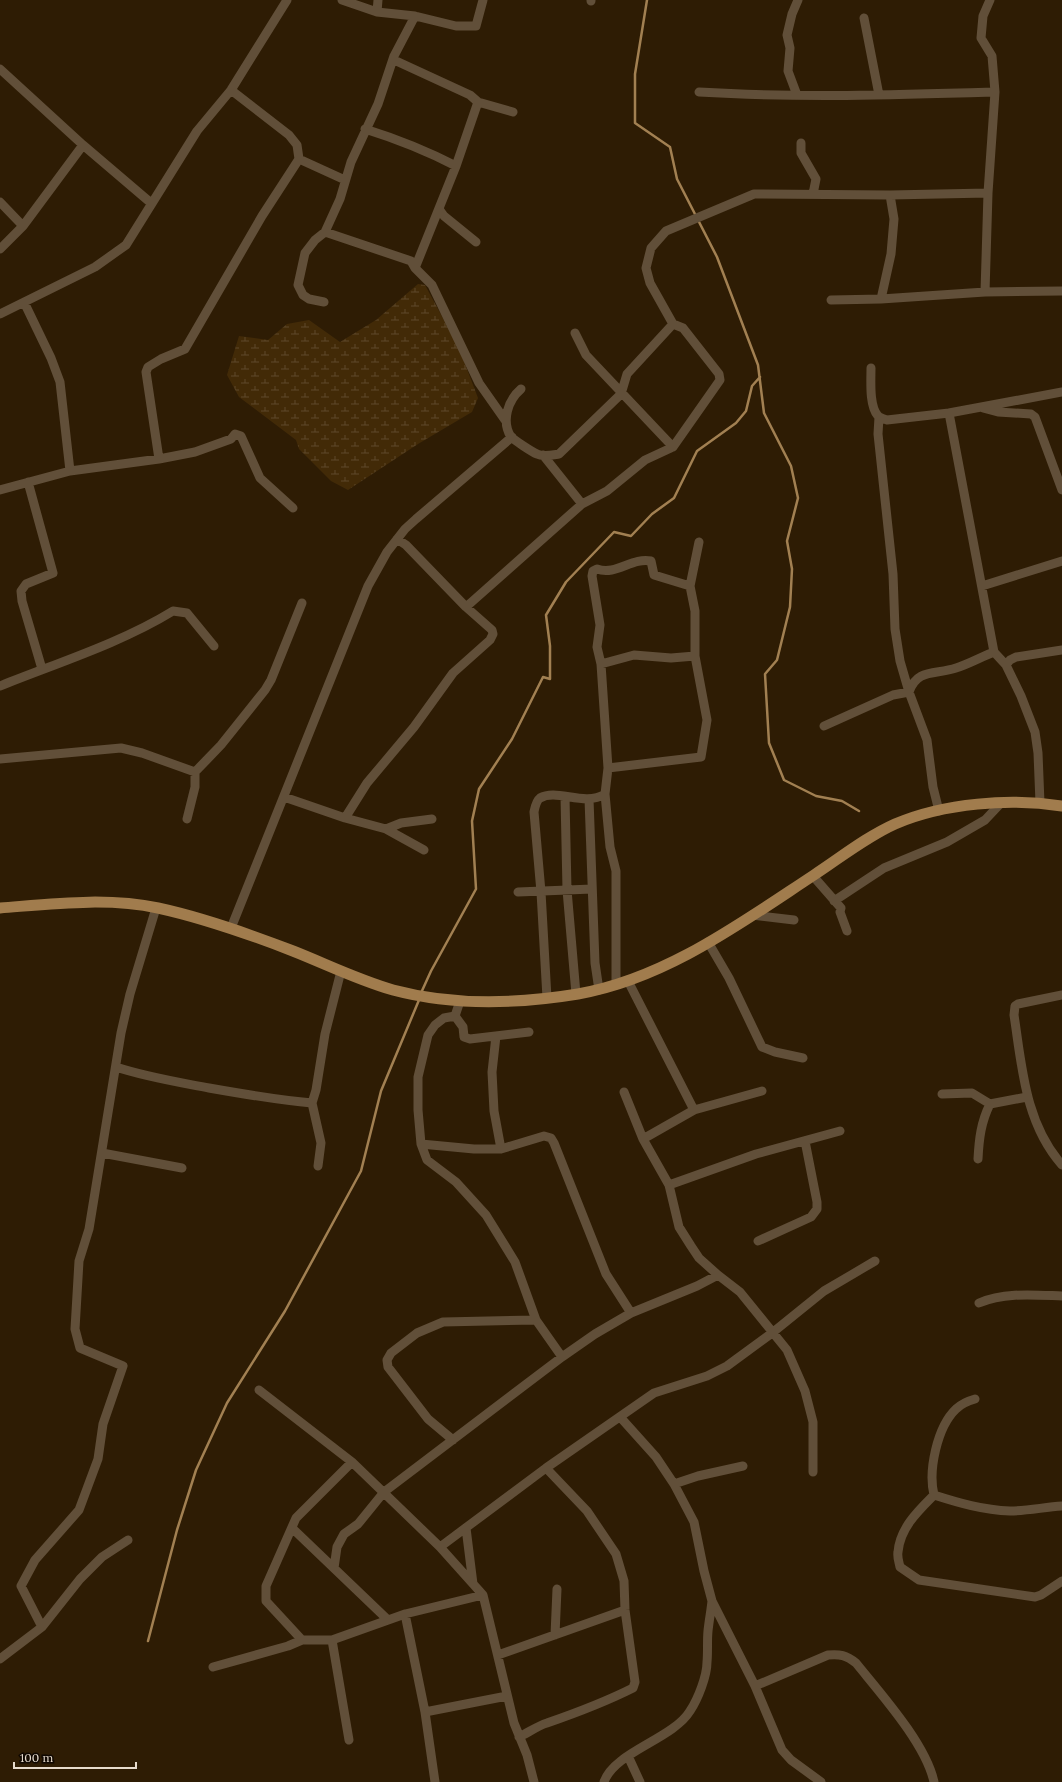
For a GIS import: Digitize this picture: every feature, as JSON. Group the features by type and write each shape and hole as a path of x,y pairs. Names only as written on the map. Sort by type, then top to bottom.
{"main road":[{"path":"0,908 89,903 128,904 156,908 231,928 293,951 363,980 406,993 429,998 483,1002 547,998 599,990 616,985 679,958 752,915 865,841 896,824 939,811 976,805 1001,803 1040,803 1062,806"}],"street":[{"path":"0,314 95,267 126,245 197,131 231,90 287,0"},
{"path":"342,0 377,12 415,16 456,26 476,26 482,0"},
{"path":"377,12 378,0"},
{"path":"797,95 788,71 790,48 787,34 792,14 798,0"},
{"path":"985,292 988,193 995,92 992,56 980,38 983,16 990,0"},
{"path":"324,302 309,299 303,295 298,285 305,253 315,240 325,232 340,199 351,162 365,129 378,104 394,60 415,16"},
{"path":"864,18 879,95"},
{"path":"394,60 470,95 478,102 513,112"},
{"path":"0,70 83,145 151,203"},
{"path":"159,460 146,372 147,369 161,359 186,349 262,216 299,160 297,145 289,135 231,90"},
{"path":"699,92 753,95 879,95 995,92"},
{"path":"415,268 456,166 478,102"},
{"path":"365,129 390,137 432,154 456,166"},
{"path":"800,143 801,153 816,180 813,194"},
{"path":"0,249 23,226 83,145"},
{"path":"299,160 345,180"},
{"path":"466,607 582,504 608,491 646,460 673,447 720,380 719,374 683,328 673,324 650,283 646,268 651,248 666,231 754,194 890,195 988,193"},
{"path":"881,299 891,254 894,219 890,195"},
{"path":"0,202 23,226"},
{"path":"439,209 444,216 476,242"},
{"path":"325,232 411,261 415,268 432,285 479,383 505,420 512,437 538,454 559,454 622,391 627,374 673,324"},
{"path":"831,300 881,299 985,292 1062,291"},
{"path":"24,302 51,358 60,382 70,470"},
{"path":"575,333 586,355 622,391 673,447"},
{"path":"871,368 870,390 874,409 879,417 878,434 893,574 895,629 900,660 909,692 927,740 933,787 939,811"},
{"path":"505,420 510,403 515,394 521,389"},
{"path":"879,417 887,420 949,413 1062,392"},
{"path":"980,408 998,412 1031,414 1035,417 1061,484"},
{"path":"949,413 994,652 1006,665 1022,696 1035,732 1038,753 1040,803"},
{"path":"0,490 70,470 159,460 194,452 231,439 235,434 241,436 260,478 294,508"},
{"path":"231,928 368,586 387,552 396,539 416,518 512,437"},
{"path":"543,455 582,504"},
{"path":"28,482 54,573 26,584 21,591 22,601 42,669"},
{"path":"345,818 367,783 414,727 453,673 490,640 494,634 492,630 466,607 406,546 396,539"},
{"path":"608,768 701,757 707,720 695,656 695,611 690,586 699,542"},
{"path":"616,985 616,871 610,846 605,794 608,768 601,664 597,647 600,625 592,576 593,571 597,570 607,572 643,559 651,561 654,575 690,586"},
{"path":"982,586 1062,561"},
{"path":"187,819 194,787 195,772 220,745 265,690 271,680 302,603"},
{"path":"0,686 118,639 158,620 173,611 187,613 214,646"},
{"path":"1006,665 1010,660 1016,657 1062,650"},
{"path":"909,692 912,682 926,673 955,669 994,652"},
{"path":"601,664 634,655 671,658 695,656"},
{"path":"824,726 893,695 909,692"},
{"path":"0,759 121,748 142,753 195,772"},
{"path":"547,998 541,892 534,812 536,803 540,798 552,795 589,799 598,798 605,794"},
{"path":"284,797 345,818 386,829 424,850"},
{"path":"565,797 567,890 576,994"},
{"path":"589,799 595,963 599,990"},
{"path":"834,901 884,868 946,842 985,820 1001,803"},
{"path":"386,829 401,823 432,819"},
{"path":"813,876 841,908 840,912 847,931"},
{"path":"518,892 592,889"},
{"path":"42,1627 21,1586 36,1560 79,1510 98,1459 103,1424 123,1366 80,1348 75,1329 78,1261 89,1229 121,1033 130,994 156,908"},
{"path":"752,915 794,920"},
{"path":"708,942 729,978 762,1047 775,1052 803,1058"},
{"path":"318,1166 321,1143 312,1103 316,1090 325,1034 341,971"},
{"path":"628,981 694,1110"},
{"path":"1062,995 1018,1004 1015,1006 1014,1015 1027,1097 1034,1120 1053,1154 1062,1165"},
{"path":"455,1016 460,1001"},
{"path":"455,1016 463,1027 464,1037 470,1039 529,1032"},
{"path":"455,1016 444,1018 435,1025 428,1035 418,1077 418,1110 421,1144 427,1160 456,1182 486,1215 515,1262 536,1320 562,1357"},
{"path":"496,1036 492,1058 492,1072 494,1111 501,1149"},
{"path":"116,1067 135,1073 196,1086 276,1100 312,1103"},
{"path":"643,1139 694,1110 762,1091"},
{"path":"624,1092 643,1139 669,1185 679,1227 699,1258 740,1292 787,1350 805,1391 814,1422 813,1472"},
{"path":"942,1094 972,1094 990,1104 1027,1097"},
{"path":"978,1159 979,1136 982,1120 990,1104"},
{"path":"669,1185 756,1154 840,1131"},
{"path":"421,1144 474,1149 501,1149 544,1136 550,1138 557,1150 606,1274 631,1313"},
{"path":"758,1241 811,1217 815,1213 817,1202 805,1141"},
{"path":"102,1153 182,1168"},
{"path":"440,1547 546,1468 654,1394 706,1376 727,1366 772,1333 824,1291 875,1260"},
{"path":"334,1568 337,1547 344,1534 358,1524 384,1492 562,1357 595,1334 631,1313 697,1286 718,1275"},
{"path":"979,1304 989,1299 1010,1296 1062,1296"},
{"path":"453,1440 428,1419 388,1367 387,1360 391,1353 417,1333 443,1322 536,1320"},
{"path":"259,1390 352,1462 440,1547 483,1596 514,1723 527,1756 534,1782"},
{"path":"934,1495 932,1487 933,1461 944,1426 954,1410 963,1403 975,1399"},
{"path":"621,1418 656,1457 674,1484 694,1522 712,1601 755,1686 782,1750 791,1760 821,1782"},
{"path":"302,1640 266,1601 266,1586 296,1518 352,1462"},
{"path":"674,1484 698,1476 743,1466"},
{"path":"519,1737 546,1723 561,1719 611,1699 633,1688 635,1682 625,1610 624,1581 616,1554 587,1511 546,1468"},
{"path":"934,1495 969,1506 1011,1511 1062,1506"},
{"path":"934,1495 916,1512 904,1531 898,1552 900,1567 906,1572 919,1580 1035,1597 1041,1595 1062,1581"},
{"path":"292,1528 388,1620"},
{"path":"466,1528 473,1584"},
{"path":"0,1659 42,1627 80,1579 102,1557 128,1540"},
{"path":"555,1635 557,1589"},
{"path":"213,1667 288,1646 302,1640 332,1640 405,1614 483,1596"},
{"path":"604,1782 618,1764 628,1756 672,1729 690,1712 698,1694 707,1664 708,1632 712,1601"},
{"path":"498,1655 625,1610"},
{"path":"405,1614 425,1712 435,1782"},
{"path":"332,1640 349,1740"},
{"path":"755,1686 828,1655 840,1654 847,1656 856,1663 907,1728 932,1772 934,1782"},
{"path":"425,1712 507,1696"},
{"path":"628,1756 640,1782"}],"green space":[{"path":"418,284 425,285 459,348 478,398 472,412 418,444 348,490 331,481 299,449 296,440 239,397 227,375 239,336 268,340 287,324 309,320 340,342 376,320"}],"waterway":[{"path":"647,0 635,74 635,123 670,147 677,179 717,257 758,365 764,413 791,466 798,498 787,541 792,569 790,607 777,660 765,674 769,743 784,780 816,796 842,801 859,811"},
{"path":"421,993 431,971 476,889 472,821 479,789 512,739 543,677 550,679 550,646 546,615 566,582 614,532 631,536 652,514 674,498 697,451 736,423 746,411 752,386 760,377"},
{"path":"148,1641 177,1530 196,1470 227,1403 285,1311 361,1171 381,1091 419,1000"}]}
